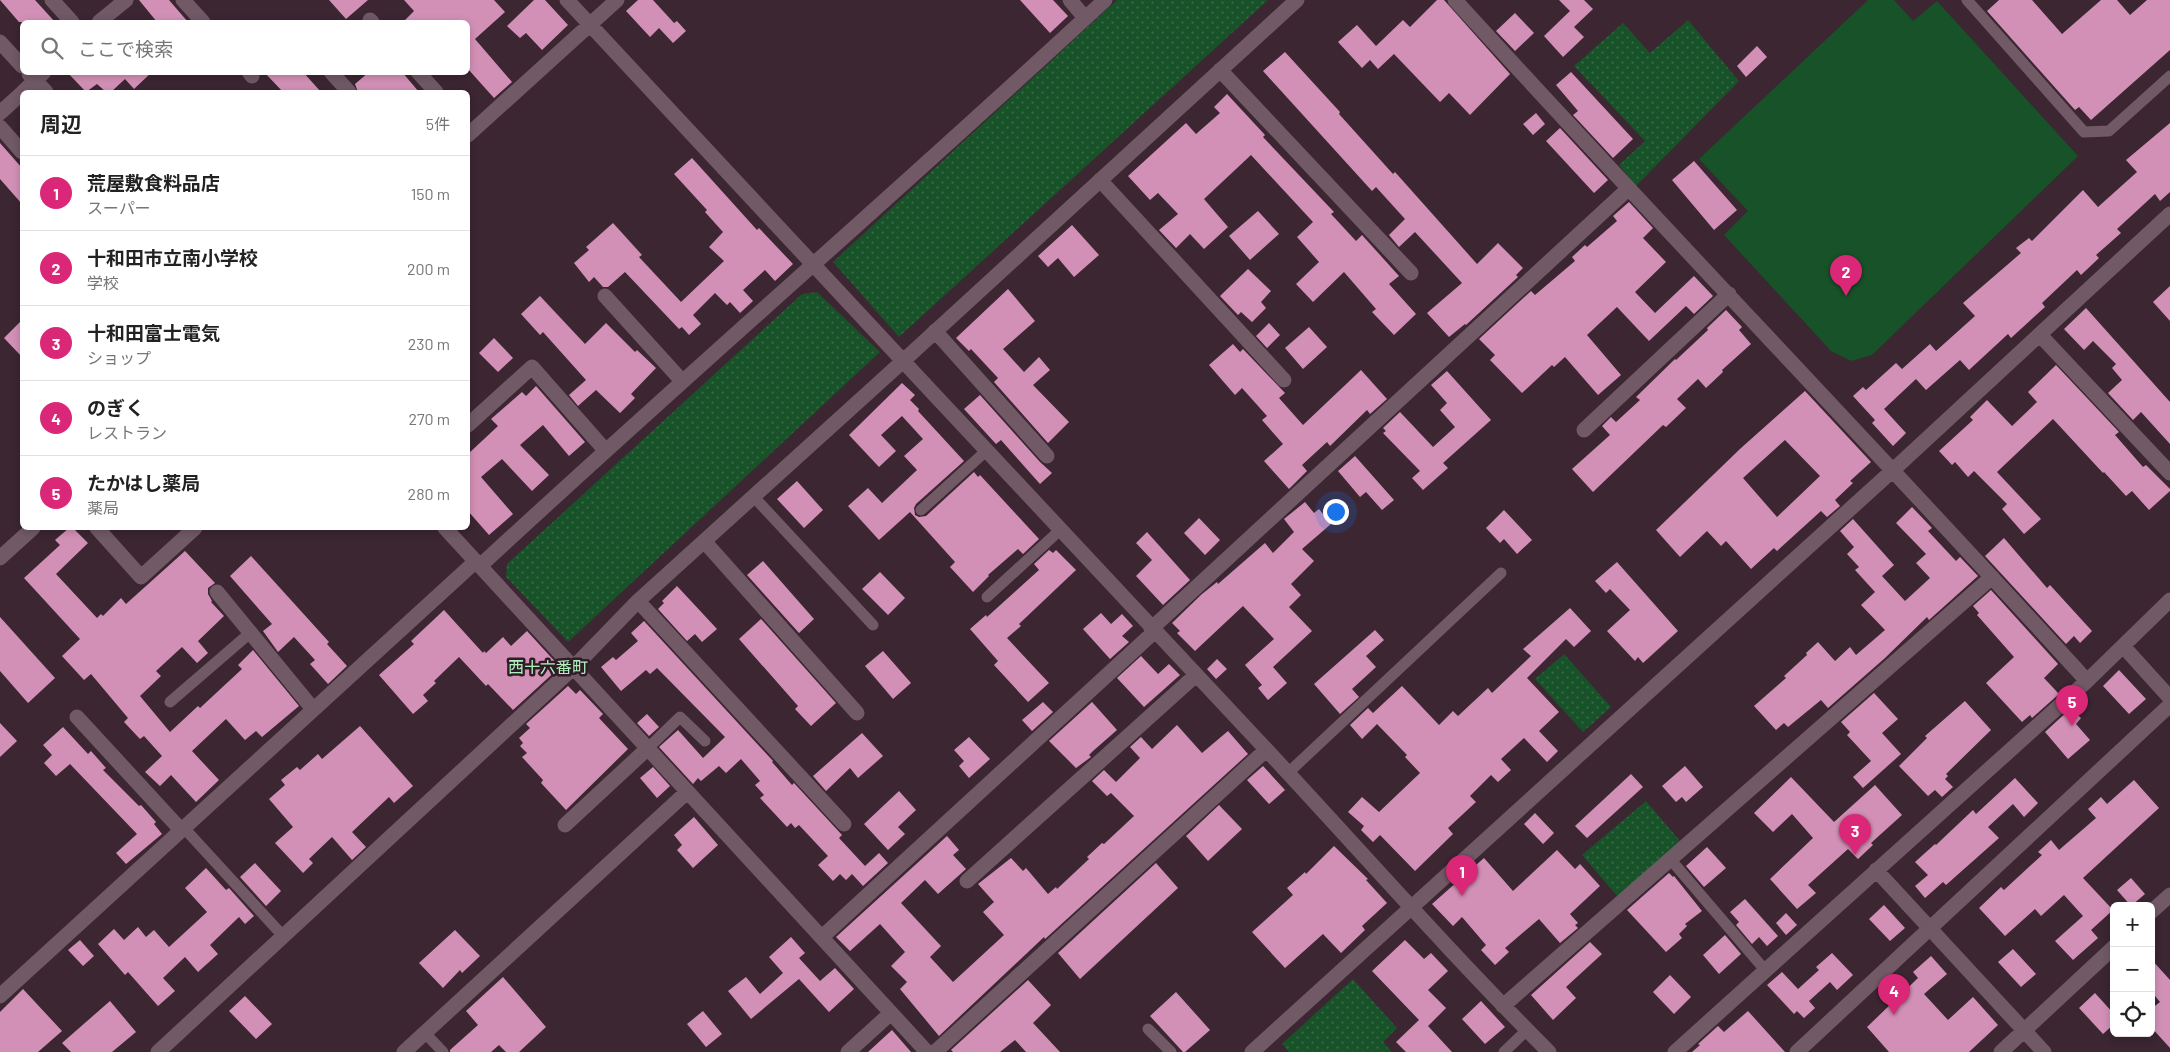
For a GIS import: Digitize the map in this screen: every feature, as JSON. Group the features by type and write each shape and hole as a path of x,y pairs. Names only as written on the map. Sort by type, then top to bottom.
{"street":[{"path":"52,0 70,20"},
{"path":"102,20 126,0"},
{"path":"183,0 201,20"},
{"path":"567,0 985,452 1288,773 1503,1006 1549,1052"},
{"path":"470,130 617,0"},
{"path":"1070,0 1085,18"},
{"path":"0,996 313,709 814,266 1104,0"},
{"path":"158,1052 573,668 638,600 935,332 1297,0"},
{"path":"1455,0 1628,190 1729,294 1892,472 1992,576 2087,681"},
{"path":"0,42 20,64"},
{"path":"1220,70 1411,273"},
{"path":"25,90 36,75 45,90"},
{"path":"334,75 346,90"},
{"path":"421,75 434,90"},
{"path":"0,113 20,96"},
{"path":"0,127 20,150"},
{"path":"1100,180 1284,380"},
{"path":"822,937 1628,190"},
{"path":"1252,1052 1892,472 2170,214"},
{"path":"1584,430 1729,294"},
{"path":"605,296 682,381"},
{"path":"935,332 1047,456"},
{"path":"2040,335 2170,473"},
{"path":"470,423 532,367 605,450"},
{"path":"0,558 31,530"},
{"path":"99,530 141,578 194,530"},
{"path":"447,530 927,1052"},
{"path":"704,541 857,713"},
{"path":"1503,1006 1992,576"},
{"path":"217,592 313,709"},
{"path":"638,600 844,824"},
{"path":"1675,1052 2087,681 2170,600"},
{"path":"2123,646 2170,698"},
{"path":"967,881 1196,675"},
{"path":"1797,1052 2170,706"},
{"path":"77,718 182,829"},
{"path":"565,825 647,749"},
{"path":"936,1052 1266,750"},
{"path":"404,1052 686,792"},
{"path":"1876,870 1931,927 2044,1052"},
{"path":"2155,908 2170,894"},
{"path":"2001,1052 2110,951"},
{"path":"848,1052 891,1012"}],"lane":[{"path":"1966,0 2084,132 2109,130 2170,76"},
{"path":"922,510 985,452"},
{"path":"753,496 873,625"},
{"path":"987,597 1059,531"},
{"path":"1288,773 1501,573"},
{"path":"170,702 250,633"},
{"path":"647,749 680,716 705,741"},
{"path":"182,829 284,937"},
{"path":"1671,860 1765,970"},
{"path":"1148,1029 1171,1052"},
{"path":"1504,1052 1527,1030"},
{"path":"426,1033 443,1052"}],"green space":[{"path":"1117,0 1268,0 899,337 833,262"},
{"path":"1868,0 1894,0 1913,21 1937,1 2078,156 1872,355 1851,361 1831,351 1724,235 1748,211 1699,159"},
{"path":"1688,20 1739,81 1636,186 1619,165 1645,141 1574,66 1623,23 1650,53"},
{"path":"817,292 880,352 568,642 506,577 507,564 802,294"},
{"path":"1564,654 1611,707 1583,732 1535,679"},
{"path":"1646,801 1680,841 1618,897 1582,855"},
{"path":"1353,979 1397,1028 1383,1042 1392,1052 1289,1052 1282,1044"}],"building":[{"path":"0,0 35,0 53,20 20,20 19,22"},
{"path":"139,0 169,0 186,20 155,20"},
{"path":"329,0 368,0 346,19"},
{"path":"404,0 494,0 505,12 475,39 512,82 494,98 470,71 470,20 405,20 414,11"},
{"path":"534,0 545,0 568,25 542,50 526,33 520,38 507,26"},
{"path":"638,0 653,0 674,23 677,21 686,31 673,43 659,28 650,37 626,11"},
{"path":"1020,0 1053,0 1068,16 1050,33"},
{"path":"1437,0 1444,0 1510,74 1470,115 1449,93 1440,102 1394,54 1378,69 1370,60 1362,68 1338,42 1357,25 1376,46 1403,20 1410,27"},
{"path":"1559,0 1584,0 1593,9 1574,27 1584,37 1563,57 1544,36 1570,11"},
{"path":"1999,0 2032,0 2062,34 2101,0 2117,0 2130,15 2147,0 2170,0 2170,50 2091,120 2079,107 2075,110 1987,11"},
{"path":"1515,13 1534,33 1515,51 1496,31"},
{"path":"1757,46 1767,57 1746,77 1737,66"},
{"path":"1285,52 1393,174 1395,172 1477,264 1498,243 1523,268 1516,275 1518,277 1466,325 1449,337 1427,313 1462,283 1415,232 1399,247 1389,235 1405,219 1376,187 1372,191 1263,71"},
{"path":"1571,72 1633,139 1613,158 1573,115 1578,111 1556,85"},
{"path":"70,75 149,75 134,89 125,79 113,90 104,90 97,84 89,90 84,90"},
{"path":"267,75 306,75 319,90 281,90"},
{"path":"366,75 405,75 417,90 357,90 355,84"},
{"path":"1227,94 1265,135 1263,137 1334,212 1331,214 1356,241 1362,235 1399,276 1389,284 1416,314 1394,335 1372,312 1376,309 1344,272 1313,302 1296,284 1319,262 1297,237 1313,222 1251,155 1204,199 1228,227 1204,249 1190,234 1176,248 1159,230 1178,214 1158,193 1150,200 1128,176 1186,123 1196,134 1220,113 1214,107"},
{"path":"1536,113 1545,124 1533,135 1523,124"},
{"path":"2170,123 2170,192 2160,201 2155,194 2117,229 2121,233 2096,255 2099,258 2081,275 2077,270 2042,303 2045,307 2011,338 2008,334 1969,370 1960,360 1926,390 1916,379 1884,409 1906,433 1893,446 1872,423 1875,420 1853,396 1863,387 1866,390 1896,363 1902,369 1930,344 1936,351 1975,316 1963,303 2021,253 2016,248 2029,238 2032,241 2083,190 2098,207 2137,172 2126,160"},
{"path":"1560,128 1608,180 1594,193 1546,141"},
{"path":"0,143 20,166 20,202 0,179"},
{"path":"692,158 757,230 759,228 793,264 775,281 765,270 743,290 753,301 740,313 730,302 727,305 715,293 693,315 701,324 689,335 682,327 679,329 625,272 608,287 603,287 594,277 589,282 574,263 589,250 586,247 613,223 642,255 639,257 681,302 724,261 709,247 723,232 705,212 707,210 674,174"},
{"path":"1694,161 1737,210 1714,230 1672,180"},
{"path":"1629,202 1653,228 1643,238 1666,262 1635,292 1655,313 1694,276 1713,296 1694,314 1686,306 1649,341 1617,307 1587,335 1621,375 1598,395 1565,357 1554,367 1552,365 1522,393 1490,360 1495,355 1479,339 1531,291 1535,295 1575,261 1572,257 1585,245 1587,247 1617,221 1613,216"},
{"path":"1258,211 1279,234 1250,260 1229,236"},
{"path":"1072,225 1099,255 1074,277 1058,258 1048,267 1038,256"},
{"path":"1248,269 1271,291 1261,302 1266,308 1252,322 1241,312 1238,315 1220,296"},
{"path":"2170,286 2170,321 2153,302"},
{"path":"1008,289 1035,321 1003,349 1024,372 1039,357 1050,370 1033,385 1069,422 1048,443 994,382 998,378 971,349 969,351 956,338"},
{"path":"540,296 585,344 606,323 635,352 637,350 656,368 631,394 635,398 620,413 596,390 578,406 569,395 586,380 543,332 540,335 521,314"},
{"path":"2086,308 2170,402 2170,444 2141,412 2133,420 2108,393 2122,380 2112,368 2116,364 2093,341 2084,350 2064,329"},
{"path":"1726,310 1742,327 1739,330 1751,344 1722,370 1723,372 1706,388 1698,379 1677,399 1686,408 1666,427 1663,425 1593,492 1572,469 1610,435 1602,426 1611,417 1616,422 1640,400 1636,397 1708,330 1707,328"},
{"path":"20,322 20,355 4,338"},
{"path":"1269,323 1280,335 1267,348 1256,336"},
{"path":"1309,327 1327,347 1303,369 1285,348"},
{"path":"494,338 513,358 498,372 479,353"},
{"path":"1233,344 1240,352 1243,349 1285,393 1279,398 1303,425 1361,370 1387,399 1370,414 1367,410 1330,446 1327,442 1302,465 1307,471 1289,489 1264,461 1283,444 1262,420 1267,416 1242,388 1235,395 1209,365"},
{"path":"2056,365 2119,432 2115,435 2143,467 2146,465 2170,489 2149,510 2132,491 2126,496 2053,419 1997,472 2041,519 2024,534 2002,509 2007,504 1974,471 1968,477 1955,462 1952,465 1939,451 1973,420 1970,417 1987,400 2012,426 2037,402 2028,392"},
{"path":"1447,371 1491,420 1443,463 1448,468 1423,490 1412,478 1420,471 1383,433 1386,431 1383,428 1400,412 1433,447 1455,427 1440,410 1447,403 1431,385"},
{"path":"902,383 915,395 910,400 919,409 918,411 964,461 916,504 914,508 915,515 919,517 926,516 974,472 978,477 980,475 1039,539 1023,554 1018,549 988,575 973,592 950,567 955,562 910,512 879,540 848,506 868,488 882,503 917,470 904,456 923,439 902,416 881,435 896,451 879,467 849,435"},
{"path":"536,386 585,442 569,456 543,425 520,445 549,475 532,491 502,459 481,477 513,514 489,535 470,513 470,452 498,426 491,419 522,392 526,396"},
{"path":"1805,391 1871,462 1850,481 1853,483 1835,500 1840,506 1827,517 1821,511 1777,551 1774,548 1751,569 1726,541 1721,546 1707,531 1680,557 1656,530 1741,448","holes":["1785,440 1820,476 1777,517 1743,478"]},
{"path":"980,395 1052,473 1040,484 1001,440 996,444 964,409"},
{"path":"1355,456 1394,500 1382,510 1366,492 1360,497 1338,471"},
{"path":"797,481 823,510 804,528 777,499"},
{"path":"1305,502 1314,513 1319,509 1331,524 1302,549 1314,561 1291,584 1301,595 1289,607 1312,631 1273,667 1287,683 1268,700 1258,688 1262,685 1245,665 1274,639 1243,606 1195,651 1177,633 1180,631 1172,623 1202,594 1217,582 1218,584 1265,543 1273,553 1294,532 1284,519"},
{"path":"1912,507 1932,528 1928,531 1956,561 1960,557 1978,576 1929,620 1927,617 1885,658 1828,708 1821,700 1788,727 1784,723 1776,730 1754,706 1786,678 1784,676 1807,655 1806,653 1818,642 1835,661 1850,647 1856,655 1885,630 1861,605 1875,592 1855,570 1859,567 1847,554 1854,547 1840,531 1853,519 1894,565 1882,576 1905,601 1930,578 1916,563 1926,554 1896,523"},
{"path":"1504,510 1532,540 1517,554 1504,539 1500,543 1486,528"},
{"path":"1199,518 1220,540 1205,555 1184,533"},
{"path":"67,530 75,530 88,543 56,574 97,618 101,614 103,616 121,598 126,604 185,551 215,583 208,588 208,594 211,602 224,616 198,641 208,653 197,663 182,647 156,671 161,676 140,696 170,732 198,706 200,708 242,669 238,665 253,650 299,706 262,737 256,731 245,740 226,719 192,751 219,780 196,802 171,775 160,786 145,772 162,756 144,736 140,739 124,722 128,718 91,674 84,680 62,656 80,639 24,578 60,545 55,540"},
{"path":"1147,532 1190,580 1163,605 1136,576 1152,560 1136,543"},
{"path":"2004,538 2047,588 2050,585 2092,631 2080,643 2074,636 2066,644 1985,556"},
{"path":"1049,550 1053,553 1056,550 1076,570 1019,624 1021,626 1007,638 1049,683 1028,702 994,665 998,661 970,629 986,615 987,617 1039,570 1034,564"},
{"path":"251,556 329,642 327,644 347,666 328,684 310,664 315,660 294,637 278,652 263,631 272,624 230,576"},
{"path":"763,561 814,619 799,633 747,575"},
{"path":"1617,562 1678,631 1643,663 1638,657 1635,661 1607,631 1630,610 1610,589 1606,593 1595,581"},
{"path":"880,572 905,598 888,615 862,589"},
{"path":"677,586 717,629 702,642 695,634 687,641 658,609 664,603 662,601"},
{"path":"1991,590 2058,664 2044,678 2059,694 2032,718 2030,715 2022,722 1986,683 2014,657 1977,615 1979,613 1973,606"},
{"path":"1570,608 1591,631 1574,647 1566,639 1527,678 1559,712 1539,731 1558,751 1547,762 1524,738 1501,759 1511,770 1498,782 1491,775 1470,796 1476,802 1448,828 1453,834 1415,871 1380,835 1373,842 1361,830 1364,826 1348,812 1362,797 1379,812 1420,773 1405,757 1407,755 1377,724 1362,739 1350,725 1368,708 1373,713 1402,686 1439,725 1453,711 1458,716 1488,688 1492,693 1531,656 1523,649"},
{"path":"444,610 483,653 484,651 486,653 503,637 511,646 527,631 560,667 513,710 488,684 486,686 459,657 434,681 436,683 423,695 428,701 413,714 379,675 414,644 411,641"},
{"path":"1101,613 1111,624 1122,614 1133,626 1122,636 1129,642 1110,659 1083,629"},
{"path":"0,617 55,678 28,703 0,671"},
{"path":"761,619 836,703 811,726 795,709 798,706 739,639"},
{"path":"644,621 773,761 792,785 794,783 842,835 839,838 865,866 879,853 888,863 863,886 852,874 846,880 840,874 833,881 818,865 828,856 799,825 795,828 791,823 787,827 760,798 764,795 755,785 760,781 741,759 726,773 719,766 701,781 698,778 693,784 659,747 678,730 703,758 725,737 657,668 650,674 646,670 621,691 601,667 613,657 616,660 638,641 631,633"},
{"path":"1375,630 1384,640 1366,656 1376,667 1352,689 1359,697 1340,714 1314,684"},
{"path":"883,651 911,683 893,699 865,666"},
{"path":"1141,656 1158,674 1169,664 1180,675 1144,707 1117,678"},
{"path":"1217,659 1227,669 1216,679 1207,669"},
{"path":"2119,670 2146,699 2129,714 2103,686"},
{"path":"568,686 576,694 580,690 603,714 599,718 628,749 566,810 541,783 543,780 522,757 527,753 520,746 523,743 519,738 530,728 526,724"},
{"path":"1874,693 1898,719 1882,733 1901,754 1863,788 1853,777 1871,761 1847,735 1850,732 1841,722"},
{"path":"1965,701 1991,730 1946,774 1948,776 1945,779 1953,787 1942,797 1935,790 1928,796 1899,766 1927,738 1925,736"},
{"path":"1043,702 1053,712 1032,731 1022,720"},
{"path":"1092,702 1117,730 1089,755 1091,757 1076,768 1049,741"},
{"path":"2071,708 2081,718 2076,724 2090,740 2068,759 2045,732"},
{"path":"647,714 659,727 649,736 637,723"},
{"path":"0,723 17,741 0,757"},
{"path":"1177,725 1202,753 1228,731 1248,754 1045,939 1044,937 939,1036 900,989 907,982 891,966 905,952 880,924 850,951 836,937 947,836 959,850 953,855 966,869 938,894 925,880 901,903 941,946 930,957 953,982 1004,935 983,912 994,902 978,884 1011,858 1023,871 1026,868 1048,894 1056,887 1057,889 1089,859 1087,857 1134,816 1111,793 1107,796 1092,781 1104,770 1116,782 1140,758 1130,747 1141,737 1152,749"},
{"path":"360,726 413,786 394,803 389,797 352,832 366,847 352,860 332,837 309,859 313,863 303,873 275,843 293,827 269,799 285,785 281,780 297,767 300,770 318,754 322,759"},
{"path":"63,727 88,754 91,751 106,768 103,770 139,806 141,805 156,822 154,824 162,834 126,864 116,853 137,834 70,764 56,776 44,763 52,755 43,745"},
{"path":"862,733 883,756 858,778 850,768 826,791 813,776"},
{"path":"969,737 990,759 969,778 959,766 964,761 954,750"},
{"path":"1263,766 1285,790 1269,804 1247,780"},
{"path":"1685,766 1703,787 1686,802 1682,797 1676,802 1662,786"},
{"path":"653,767 670,786 657,798 640,778"},
{"path":"1631,774 1643,787 1587,838 1575,826"},
{"path":"1791,777 1834,822 1875,785 1902,815 1871,843 1873,845 1858,859 1848,849 1808,885 1816,893 1797,909 1770,879 1813,838 1792,814 1773,832 1754,813"},
{"path":"2015,778 2038,803 2024,817 2013,804 1988,827 1999,838 1946,885 1943,882 1925,898 1915,886 1928,875 1915,862 1973,810 1976,814"},
{"path":"2134,780 2159,808 2083,878 2110,907 2110,913 2091,930 2098,938 2073,960 2055,941 2083,916 2064,895 2041,916 2035,909 2005,936 1979,908 2001,887 2004,890 2042,855 2038,852 2051,840 2059,850 2096,818 2088,809 2101,797 2107,804"},
{"path":"899,791 916,810 898,827 905,834 888,850 864,824"},
{"path":"1219,805 1242,829 1208,861 1186,836"},
{"path":"1535,813 1554,833 1543,844 1524,824"},
{"path":"694,817 718,845 693,868 677,850 682,845 674,835"},
{"path":"1334,846 1368,879 1366,880 1387,903 1362,926 1365,930 1341,953 1323,934 1285,968 1252,932 1293,895 1287,888 1305,872 1306,874"},
{"path":"1707,847 1726,868 1704,887 1686,866"},
{"path":"1557,850 1575,869 1580,864 1600,886 1570,914 1578,923 1575,925 1578,928 1560,943 1539,919 1505,948 1509,952 1495,965 1481,950 1486,945 1462,917 1453,926 1432,904 1484,858 1513,891"},
{"path":"255,863 281,891 266,906 240,877"},
{"path":"1156,863 1178,888 1080,979 1058,953"},
{"path":"206,868 226,890 229,888 254,916 245,924 239,917 210,945 218,954 198,972 185,957 163,978 175,991 158,1006 128,972 125,975 98,944 114,929 124,940 138,927 146,937 154,930 169,947 207,912 185,888"},
{"path":"1669,873 1674,876 1702,911 1685,924 1687,926 1679,934 1682,938 1666,952 1627,910"},
{"path":"2131,878 2145,894 2136,902 2128,902 2117,890"},
{"path":"1745,899 1778,936 1767,946 1759,937 1752,944 1736,925 1739,922 1730,912"},
{"path":"1884,905 1905,928 1890,941 1869,919"},
{"path":"1786,913 1797,925 1786,935 1776,923"},
{"path":"455,930 480,956 462,973 460,970 443,988 419,963"},
{"path":"1725,935 1741,954 1719,974 1703,955"},
{"path":"791,937 805,953 799,958 820,981 835,968 854,989 829,1012 799,979 751,1019 728,991 746,977 760,994 783,973 769,957"},
{"path":"80,940 94,956 83,966 68,950"},
{"path":"1405,940 1424,959 1431,953 1448,971 1428,990 1446,1008 1428,1026 1452,1052 1406,1052 1396,1042 1419,1020 1372,971"},
{"path":"1590,942 1602,954 1566,987 1576,998 1553,1020 1531,995"},
{"path":"2013,949 2036,974 2021,987 1998,962"},
{"path":"1832,953 1853,975 1837,990 1830,982 1809,1001 1815,1008 1804,1018 1797,1011 1794,1014 1767,985 1782,972 1798,989 1819,970 1816,967"},
{"path":"1931,956 1947,974 1924,994 1948,1020 1973,997 1998,1025 1969,1052 1889,1052 1867,1027 1918,978 1913,972"},
{"path":"2155,963 2170,980 2170,1048 2155,1031 2155,1006 2160,1002 2155,996"},
{"path":"1670,975 1691,997 1674,1014 1653,992"},
{"path":"503,977 546,1027 519,1052 506,1052 499,1045 491,1052 450,1052 478,1025 466,1011"},
{"path":"1028,980 1051,1005 1033,1023 1060,1052 1026,1052 1015,1040 1000,1052 953,1052 951,1050"},
{"path":"23,989 62,1031 38,1052 0,1052 0,1012"},
{"path":"1176,992 1210,1030 1185,1052 1150,1016"},
{"path":"2095,993 2110,1010 2110,1028 2103,1034 2079,1008"},
{"path":"245,996 272,1024 256,1039 229,1011"},
{"path":"110,1001 136,1032 112,1052 71,1052 62,1043"},
{"path":"1481,1001 1505,1027 1485,1044 1462,1019"},
{"path":"703,1011 722,1034 706,1047 687,1024"},
{"path":"1748,1011 1785,1052 1692,1052 1718,1026 1724,1032"},
{"path":"892,1030 911,1052 868,1052"}],"place":[{"name":"十和田市立南小学校","path":"1846,296"},
{"name":"たかはし薬局","path":"2072,726"},
{"name":"十和田富士電気","path":"1855,855"},
{"name":"荒屋敷食料品店","path":"1462,896"},
{"name":"のぎく","path":"1894,1015"}],"district":[{"name":"西十六番町","path":"548,666"}]}
